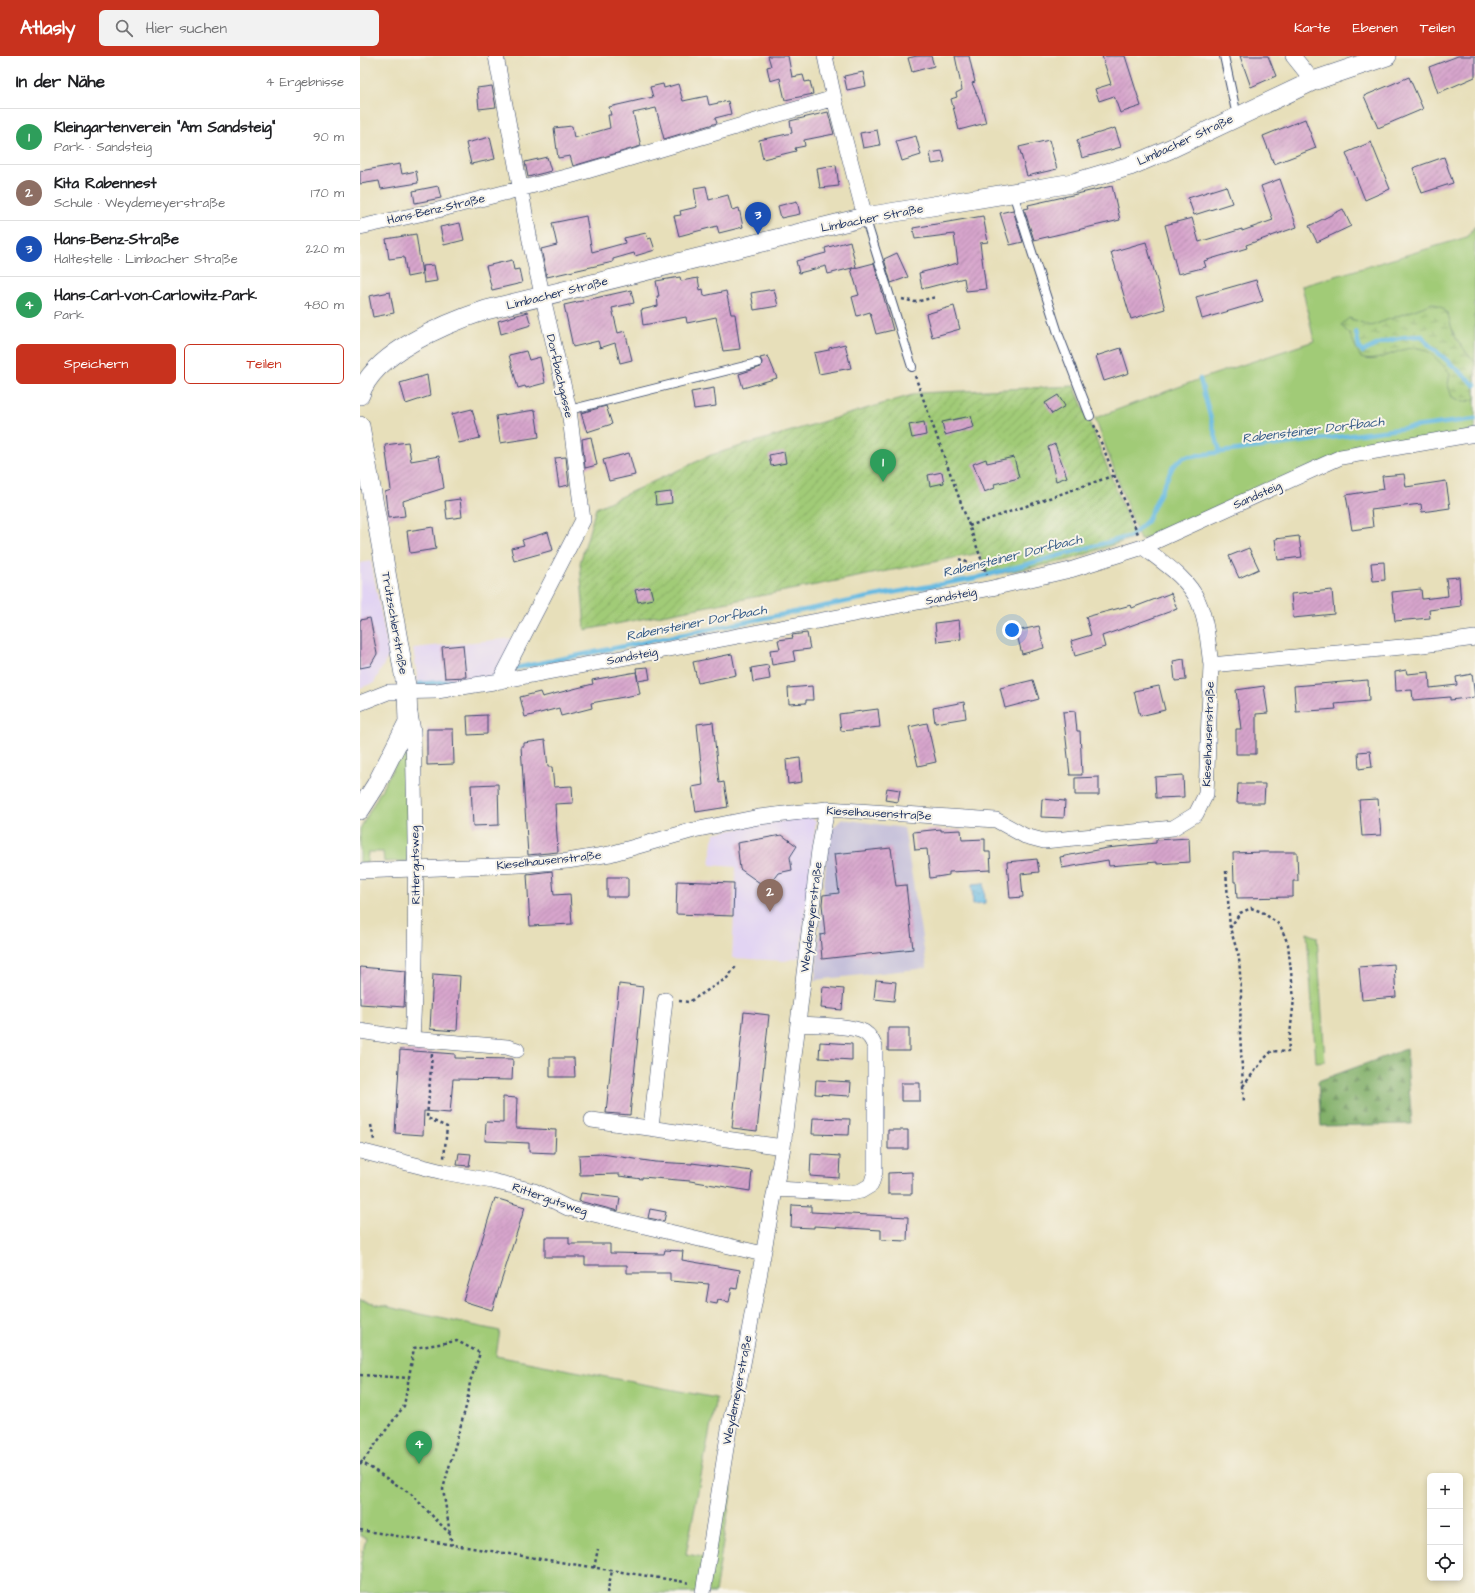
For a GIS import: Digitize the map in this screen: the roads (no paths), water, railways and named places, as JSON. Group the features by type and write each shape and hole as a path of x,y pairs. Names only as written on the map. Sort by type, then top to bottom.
{"street":[{"name":"Dorfbachgasse","path":"496,56 520,189 542,296 569,410 583,520 500,681"},
{"path":"826,56 834,98 865,217"},
{"path":"1293,56 1313,81"},
{"name":"Limbacher Straße","path":"361,387 392,356 420,337 451,322 486,310 865,217 1073,183 1130,166 1170,149 1313,81 1386,56"},
{"name":"Hans-Benz-Straße","path":"360,227 520,189 834,98"},
{"name":"Trützschlerstraße","path":"360,426 407,691 408,722 376,785 360,810"},
{"name":"Sandsteig","path":"360,703 388,692 437,692 500,681 992,588 1070,570 1142,543 1340,457 1475,434"},
{"name":"Kieselhausenstraße","path":"360,871 416,870 566,861 610,854 694,830 759,818 827,809 996,820 1025,836 1044,841 1173,828 1196,814 1206,794 1211,665 1207,631 1198,601 1189,587 1178,575 1142,543"},
{"name":"Kieselhausenstraße","path":"1211,665 1423,645 1475,638"},
{"name":"Rittergutsweg","path":"407,691 413,731 416,870 416,968 412,1039"},
{"name":"Weydemeyerstraße","path":"703,1589 730,1423 742,1369 783,1147 819,850 827,809"},
{"path":"651,1128 665,1000"},
{"path":"776,1188 850,1193 861,1191 871,1185 875,1172 875,1047 872,1038 863,1031 850,1028 798,1024"},
{"path":"360,1031 412,1039 507,1047 517,1050"},
{"path":"592,1120 783,1147"},
{"name":"Rittergutsweg","path":"360,1151 443,1172 492,1181 534,1191 568,1208 763,1254"}],"lane":[{"path":"1224,56 1237,116"},
{"path":"1013,193 1058,333 1090,416"},
{"path":"865,217 912,367"},
{"path":"569,410 757,363"}],"water":[{"path":"984,883 985,903 973,904 972,884"}],"waterway":[{"path":"1356,332 1359,347 1363,352 1391,340 1422,336 1428,344 1475,385"},
{"path":"1200,379 1220,452"},
{"name":"Rabensteiner Dorfbach","path":"515,668 885,594 976,578 1131,536 1147,521 1173,466 1184,457 1475,419"},
{"name":"Rabensteiner Dorfbach","path":"419,684 453,681"}],"place":[{"name":"Hans-Benz-Straße","path":"758,235"},
{"name":"Kleingartenverein \"Am Sandsteig\"","path":"883,482"},
{"name":"Kita Rabennest","path":"770,912"},
{"name":"Hans-Carl-von-Carlowitz-Park","path":"419,1464"}]}
